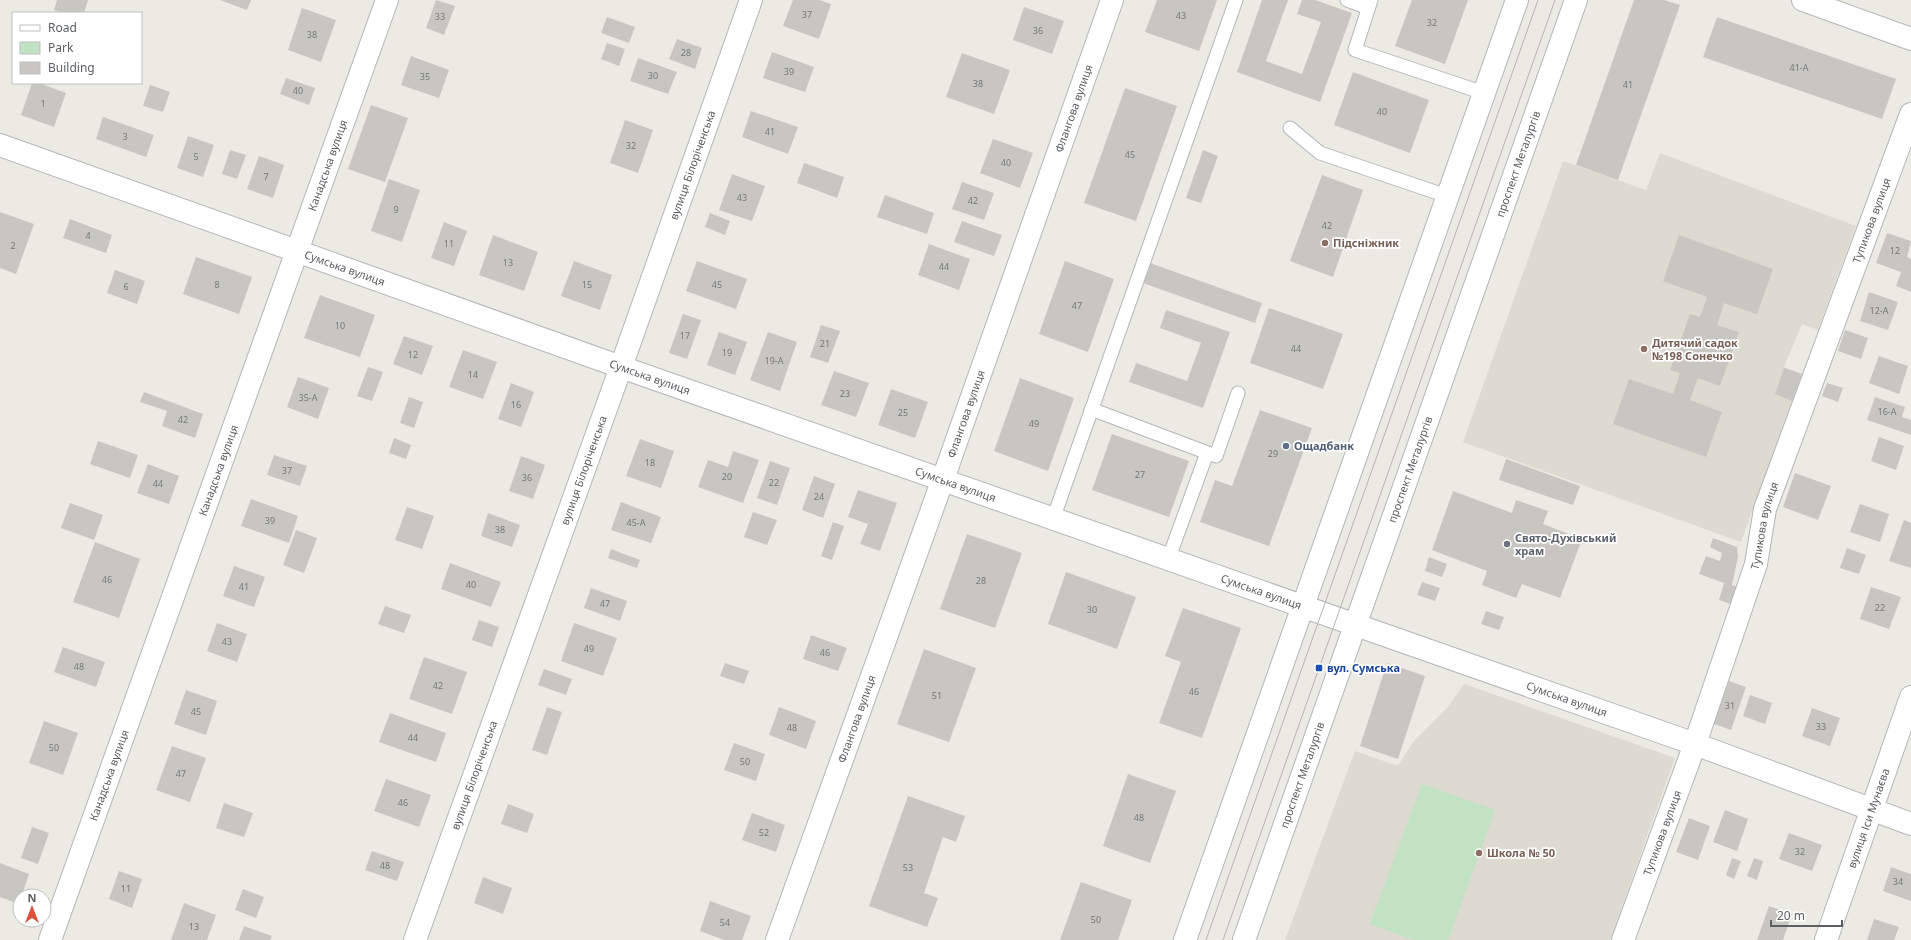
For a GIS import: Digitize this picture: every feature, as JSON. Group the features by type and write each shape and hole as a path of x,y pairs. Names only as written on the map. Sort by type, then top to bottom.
{"street":[{"name":"Канадська вулиця","path":"50,940 388,0"},
{"name":"вулиця Білоріченська","path":"416,940 622,367 751,0"},
{"name":"Флангова вулиця","path":"777,940 943,479 1112,0"},
{"path":"1185,940 1517,0"},
{"name":"проспект Металургів","path":"1244,940 1576,0"},
{"path":"1803,0 1911,39"},
{"name":"Тупикова вулиця","path":"1623,940 1695,744 1756,564 1765,509 1911,114"},
{"name":"Сумська вулиця","path":"0,145 1168,560 1695,744 1911,824"},
{"name":"вулиця Іси Мунаєва","path":"1826,940 1911,697"}],"lane":[{"path":"1053,519 1236,0"},
{"path":"1347,0 1370,4 1355,50 1484,93"},
{"path":"1290,128 1320,153 1447,196"},
{"path":"1091,409 1216,456 1238,393"},
{"path":"1168,560 1207,453"}],"shaded area":[{"name":"Дитячий садок №198 Сонечко","path":"1660,153 1856,226 1818,330 1802,324 1784,367 1802,374 1741,542 1463,442 1563,161 1646,190"},
{"name":"Школа № 50","path":"1464,684 1675,758 1610,940 1285,940 1355,751 1398,766 1413,742 1448,707"}],"green space":[{"path":"1422,784 1495,810 1448,940 1414,940 1370,924"}],"building":[{"path":"57,0 88,0 84,12 60,12 54,10"},
{"path":"220,0 251,0 247,10"},
{"path":"436,0 455,6 444,35 426,28"},
{"path":"793,0 819,0 831,4 819,39 783,26"},
{"path":"1157,0 1217,0 1199,51 1145,32"},
{"path":"1262,0 1288,0 1266,61 1302,74 1321,22 1297,14 1302,0 1315,0 1352,13 1320,102 1237,72"},
{"path":"1412,0 1468,0 1445,64 1395,46"},
{"path":"1634,0 1664,0 1680,5 1618,180 1576,165"},
{"path":"1024,7 1064,21 1052,54 1013,40"},
{"path":"302,8 336,20 321,62 288,50"},
{"path":"607,17 635,27 629,43 601,33"},
{"path":"1717,17 1896,79 1882,119 1703,57"},
{"path":"677,39 702,48 695,69 669,59"},
{"path":"607,43 625,49 619,66 601,59"},
{"path":"772,52 814,67 805,92 763,78"},
{"path":"962,53 1010,70 994,114 946,97"},
{"path":"411,56 449,70 439,98 401,85"},
{"path":"638,58 677,72 668,94 630,81"},
{"path":"1353,72 1429,100 1410,153 1334,125"},
{"path":"286,78 315,88 309,105 280,94"},
{"path":"32,84 42,84 66,93 54,127 21,115"},
{"path":"150,85 170,92 163,112 143,106"},
{"path":"1125,88 1177,106 1136,221 1084,203"},
{"path":"371,105 408,118 385,182 348,169"},
{"path":"751,111 798,127 788,154 742,137"},
{"path":"103,117 154,135 146,157 96,139"},
{"path":"625,120 653,130 638,173 610,163"},
{"path":"188,136 214,145 203,177 177,168"},
{"path":"993,139 1033,153 1020,188 980,173"},
{"path":"230,150 246,155 237,179 222,174"},
{"path":"1203,150 1218,156 1201,203 1186,198"},
{"path":"259,156 284,165 273,198 247,189"},
{"path":"804,163 844,177 837,198 797,183"},
{"path":"732,174 765,186 752,221 719,210"},
{"path":"1322,175 1363,190 1333,277 1290,261"},
{"path":"389,179 420,190 402,242 371,231"},
{"path":"962,182 994,193 984,220 952,209"},
{"path":"885,195 934,213 927,234 877,217"},
{"path":"0,212 34,224 16,274 0,268"},
{"path":"710,213 730,221 725,235 705,227"},
{"path":"70,219 112,235 106,253 63,238"},
{"path":"962,221 1002,235 994,256 954,242"},
{"path":"444,222 467,231 454,266 431,258"},
{"path":"1887,233 1911,241 1907,257 1911,259 1911,292 1896,286 1901,272 1876,263"},
{"path":"493,235 538,252 524,291 479,275"},
{"path":"1679,235 1773,269 1757,314 1724,303 1717,325 1739,332 1720,386 1698,378 1690,400 1722,412 1706,457 1613,424 1629,379 1673,394 1680,373 1670,370 1690,314 1700,317 1707,297 1663,281"},
{"path":"929,244 970,259 959,290 918,275"},
{"path":"196,257 252,277 239,314 183,294"},
{"path":"574,261 612,275 600,310 561,296"},
{"path":"697,261 747,279 736,309 686,291"},
{"path":"1065,261 1114,279 1088,352 1039,334"},
{"path":"1150,263 1262,303 1255,323 1143,283"},
{"path":"115,270 145,281 137,304 107,293"},
{"path":"1869,292 1898,302 1888,330 1860,321"},
{"path":"320,295 375,315 360,357 304,338"},
{"path":"1269,308 1343,334 1323,389 1250,363"},
{"path":"1166,310 1230,332 1203,408 1129,382 1136,363 1187,381 1201,343 1160,328"},
{"path":"683,314 701,320 687,359 669,353"},
{"path":"821,325 840,331 828,363 810,357"},
{"path":"1845,330 1868,338 1861,359 1838,351"},
{"path":"719,332 747,342 735,375 707,365"},
{"path":"768,332 797,342 780,391 750,380"},
{"path":"404,336 433,346 422,375 393,364"},
{"path":"463,350 497,362 483,399 449,387"},
{"path":"1879,356 1908,366 1899,394 1869,383"},
{"path":"368,367 383,372 372,401 357,396"},
{"path":"1784,368 1802,374 1792,401 1775,394"},
{"path":"834,371 869,383 856,417 821,405"},
{"path":"298,377 329,388 318,419 287,407"},
{"path":"1020,378 1074,398 1048,471 994,451"},
{"path":"511,383 534,392 521,427 498,419"},
{"path":"1827,383 1843,388 1838,402 1822,396"},
{"path":"891,389 928,402 915,438 878,425"},
{"path":"144,392 203,414 195,438 162,426 167,411 140,402"},
{"path":"409,397 423,402 414,428 400,423"},
{"path":"1875,397 1905,407 1902,417 1911,420 1911,435 1867,420"},
{"path":"1260,410 1312,428 1269,546 1200,522 1215,480 1232,486"},
{"path":"1112,434 1189,461 1169,517 1092,490"},
{"path":"1879,437 1904,446 1896,470 1871,461"},
{"path":"394,438 411,445 406,459 389,453"},
{"path":"640,439 674,451 661,488 626,476"},
{"path":"98,441 138,455 130,478 90,464"},
{"path":"733,451 759,460 743,503 698,487 708,460 728,467"},
{"path":"274,455 307,466 300,486 267,475"},
{"path":"521,456 545,465 533,499 509,491"},
{"path":"1506,459 1580,486 1573,505 1499,480"},
{"path":"770,461 790,468 777,505 757,498"},
{"path":"148,464 179,476 169,504 137,493"},
{"path":"1795,473 1831,486 1818,520 1783,507"},
{"path":"814,476 835,484 823,518 802,510"},
{"path":"858,490 897,503 880,551 860,544 868,524 848,517"},
{"name":"Свято-Духівський храм","path":"1453,491 1512,513 1516,500 1548,511 1543,524 1582,539 1560,598 1522,584 1516,598 1482,585 1487,571 1432,550"},
{"path":"251,499 298,516 289,543 241,526"},
{"path":"621,502 661,517 651,543 611,530"},
{"path":"70,503 103,515 94,540 61,528"},
{"path":"1860,504 1889,514 1880,542 1850,532"},
{"path":"407,507 434,516 422,549 395,540"},
{"path":"753,512 777,520 767,545 744,537"},
{"path":"488,513 520,525 512,547 481,536"},
{"path":"1904,520 1911,523 1911,568 1889,561"},
{"path":"833,522 844,526 832,560 821,556"},
{"path":"296,530 317,538 304,573 283,565"},
{"path":"967,534 1022,553 995,628 940,609"},
{"path":"1713,538 1737,547 1738,557 1732,585 1738,587 1733,605 1719,600 1724,583 1699,574 1706,556 1720,561 1722,553 1710,547"},
{"path":"95,542 140,559 119,618 73,602"},
{"path":"1847,548 1866,555 1859,574 1840,568"},
{"path":"611,549 640,560 637,568 608,558"},
{"path":"1429,557 1447,564 1442,577 1425,571"},
{"path":"450,563 501,582 491,607 441,589"},
{"path":"234,566 265,577 254,607 223,596"},
{"path":"1066,572 1136,597 1117,649 1048,624"},
{"path":"1422,582 1440,588 1435,601 1417,595"},
{"path":"1871,587 1901,597 1889,629 1860,619"},
{"path":"591,588 627,601 620,621 584,608"},
{"path":"385,606 411,615 404,633 378,624"},
{"path":"1183,608 1241,628 1202,738 1159,723 1181,662 1165,656"},
{"path":"1486,611 1504,617 1499,630 1481,624"},
{"path":"479,620 499,627 492,647 472,640"},
{"path":"217,623 247,634 237,662 207,651"},
{"path":"574,623 617,638 603,676 561,661"},
{"path":"811,635 847,648 838,671 803,659"},
{"path":"63,647 105,662 96,687 54,672"},
{"path":"924,649 976,668 949,742 897,724"},
{"path":"424,657 467,672 452,714 409,699"},
{"path":"725,663 749,671 744,684 720,676"},
{"path":"1387,663 1425,676 1398,759 1360,746"},
{"path":"544,669 572,679 566,695 538,685"},
{"path":"1729,681 1746,687 1731,730 1714,724"},
{"path":"186,690 217,701 206,735 174,724"},
{"path":"1750,695 1772,703 1765,724 1743,716"},
{"path":"547,707 562,712 547,755 532,750"},
{"path":"779,707 816,721 806,749 769,735"},
{"path":"1812,708 1840,718 1830,746 1802,736"},
{"path":"390,713 446,733 436,762 379,742"},
{"path":"44,721 78,733 63,775 29,763"},
{"path":"734,743 765,754 756,781 724,770"},
{"path":"172,746 206,758 190,802 156,790"},
{"path":"1128,774 1176,791 1150,863 1103,846"},
{"path":"386,779 431,795 419,827 374,811"},
{"path":"908,796 965,816 956,842 943,837 924,893 938,898 927,927 869,906"},
{"path":"224,803 253,813 244,837 216,828"},
{"path":"508,804 534,814 527,833 501,824"},
{"path":"1725,810 1748,819 1737,851 1713,842"},
{"path":"752,813 785,825 776,852 742,840"},
{"path":"1689,818 1710,826 1698,860 1676,852"},
{"path":"32,827 49,833 38,864 21,858"},
{"path":"1789,833 1822,845 1812,871 1779,859"},
{"path":"372,851 404,862 397,881 365,870"},
{"path":"1732,858 1741,861 1734,879 1726,875"},
{"path":"1754,858 1763,861 1757,880 1747,876"},
{"path":"0,863 29,874 24,888 12,888 12,901 0,897"},
{"path":"1891,867 1911,874 1911,901 1883,891"},
{"path":"119,871 142,879 132,908 109,899"},
{"path":"483,877 512,888 503,914 474,903"},
{"path":"1081,882 1132,900 1118,940 1060,940"},
{"path":"243,889 264,897 256,918 235,910"},
{"path":"710,901 751,916 742,940 724,940 700,931"},
{"path":"184,903 216,915 207,940 171,940"},
{"path":"1769,906 1792,914 1783,940 1757,940"},
{"path":"1874,919 1899,927 1894,940 1867,940"},
{"path":"244,926 272,936 270,940 239,940"}],"tram line":[{"path":"1206,940 1538,0"},
{"path":"1223,940 1555,0"}],"place":[{"name":"Підсніжник","path":"1325,243"},
{"name":"Дитячий садок №198 Сонечко","path":"1644,349"},
{"name":"Ощадбанк","path":"1286,446"},
{"name":"Свято-Духівський храм","path":"1507,544"},
{"name":"вул. Сумська","path":"1319,668"},
{"name":"Школа № 50","path":"1479,853"}]}
